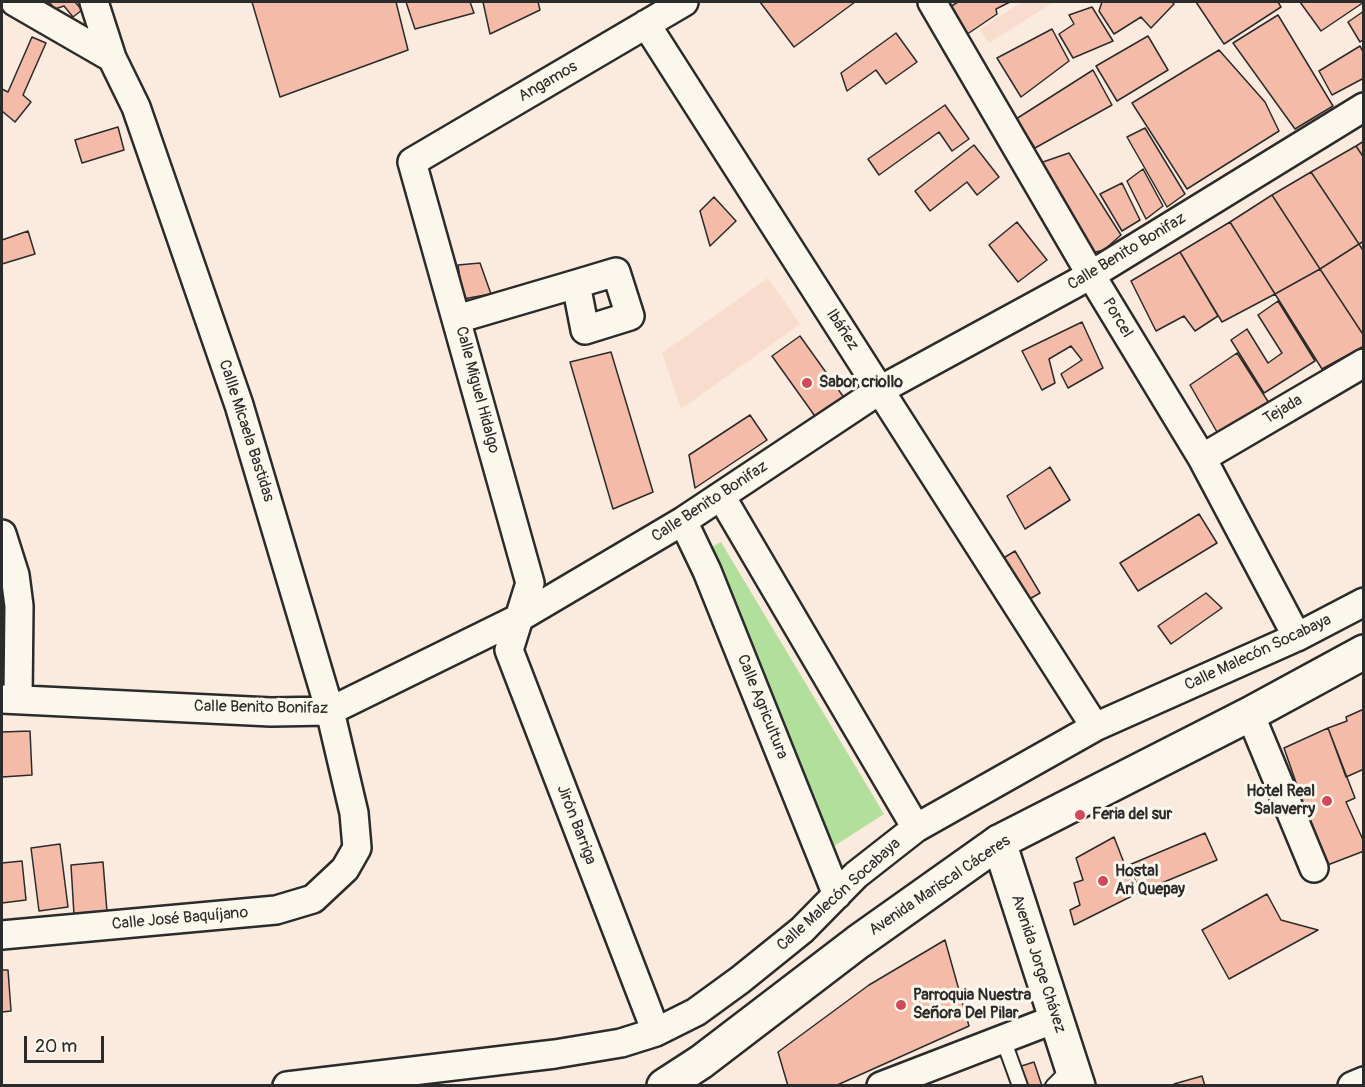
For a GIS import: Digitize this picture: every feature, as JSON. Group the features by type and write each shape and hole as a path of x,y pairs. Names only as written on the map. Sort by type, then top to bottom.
{"main road":[{"name":"Avenida Mariscal Cáceres","path":"663,1086 701,1062 858,942 999,842 1250,714 1364,652"},
{"name":"Avenida Jorge Chávez","path":"999,842 1055,1019 1068,1079"}],"street":[{"path":"15,2 112,58"},
{"name":"Callle Micaela Bastidas","path":"94,2 112,58 136,107 239,405 330,711 354,813 357,848 345,869"},
{"name":"Angamos","path":"412,162 684,2"},
{"name":"Porcel","path":"933,2 1091,275 1202,458 1297,637"},
{"name":"Ibáñez","path":"646,24 1095,727"},
{"name":"Calle Benito Bonifaz","path":"10,699 271,712 330,711 519,618 683,521 880,390 1091,275 1364,107"},
{"name":"Calle Miguel Hidalgo","path":"412,162 530,583 519,618"},
{"path":"457,319 576,284"},
{"name":"Tejada","path":"1202,458 1364,363"},
{"path":"722,496 916,828"},
{"name":"Calle Agricultura","path":"683,521 708,571 837,895"},
{"path":"2,534 15,575 19,606 10,699"},
{"name":"Calle Malecón Socabaya","path":"287,1086 555,1054 621,1043 656,1032 696,1012 740,980 802,930 856,876 916,828 1095,727 1297,637 1364,602"},
{"name":"Jirón Barriga","path":"519,618 509,650 656,1032"},
{"path":"1250,714 1314,868"},
{"name":"Calle José Baquíjano","path":"2,935 276,910 313,899 345,869"},
{"path":"881,1086 1055,1019"},
{"path":"1352,1086 1364,1081"}],"lane":[{"path":"1003,1039 1020,1086"}],"shaded area":[{"path":"1022,2 1054,2 989,43 980,29"},
{"path":"768,278 800,324 681,409 662,353"}],"green space":[{"path":"721,542 884,814 825,852 706,550"}],"building":[{"path":"49,2 75,2 82,10 73,17 64,6 55,9"},
{"path":"252,2 396,2 408,50 280,97"},
{"path":"406,2 470,2 474,13 415,29"},
{"path":"483,2 538,2 540,10 490,34"},
{"path":"760,2 855,2 794,47"},
{"path":"958,2 1010,2 996,9 997,14 963,37 945,10"},
{"path":"1102,2 1172,2 1174,4 1151,28 1141,17 1114,34 1099,11"},
{"path":"1196,2 1278,2 1281,7 1224,44"},
{"path":"1300,2 1364,2 1321,31"},
{"path":"1092,7 1113,41 1073,58 1059,34 1074,24 1069,15"},
{"path":"1364,11 1364,39 1360,42 1348,22"},
{"path":"1278,15 1333,106 1295,129 1233,43"},
{"path":"1052,29 1069,61 1021,97 997,58"},
{"path":"896,33 917,62 886,84 876,70 847,91 841,73"},
{"path":"1148,36 1168,70 1117,101 1096,66"},
{"path":"32,37 46,43 23,95 31,102 15,122 2,111 2,89 8,92"},
{"path":"1360,46 1364,54 1364,78 1332,95 1319,71"},
{"path":"1219,50 1265,102 1279,131 1187,189 1132,103"},
{"path":"1093,70 1112,105 1035,148 1016,119"},
{"path":"945,105 969,139 952,151 939,132 879,175 868,159"},
{"path":"118,127 124,150 82,163 75,140"},
{"path":"1145,128 1185,194 1167,207 1127,137"},
{"path":"1364,141 1364,158 1356,146"},
{"path":"974,145 999,177 977,195 967,182 930,211 915,191"},
{"path":"1356,146 1364,158 1364,241 1359,244 1311,172"},
{"path":"1069,153 1121,235 1104,250 1084,255 1040,163"},
{"path":"1143,169 1163,206 1146,219 1127,181"},
{"path":"1311,172 1359,244 1320,269 1272,195"},
{"path":"1122,183 1140,220 1122,231 1100,194"},
{"path":"1272,195 1320,269 1275,294 1230,222"},
{"path":"714,197 736,221 710,246 700,211"},
{"path":"1017,222 1047,260 1018,282 989,245"},
{"path":"1230,222 1275,294 1222,322 1180,252"},
{"path":"28,231 35,254 2,264 2,240"},
{"path":"1359,244 1364,252 1364,336 1320,269"},
{"path":"1180,252 1218,316 1195,331 1184,316 1156,331 1131,281"},
{"path":"480,263 491,294 463,299 458,265"},
{"path":"1320,269 1364,336 1364,346 1322,369 1275,294"},
{"path":"1278,301 1315,361 1264,393 1231,340 1247,329 1268,363 1282,353 1258,315"},
{"path":"1082,322 1103,368 1068,388 1061,374 1082,360 1071,346 1049,359 1055,383 1042,390 1022,351"},
{"path":"800,336 845,399 817,419 772,356"},
{"path":"611,352 653,492 613,509 570,362"},
{"path":"1237,353 1269,403 1217,432 1190,385"},
{"path":"750,415 767,440 695,488 689,455"},
{"path":"1050,467 1070,500 1025,529 1007,496"},
{"path":"1199,514 1217,543 1138,591 1120,563"},
{"path":"1015,551 1040,593 1021,604 997,562"},
{"path":"1206,593 1222,608 1171,644 1158,626"},
{"path":"1364,709 1364,769 1346,777 1328,728 1347,721 1346,717"},
{"path":"1328,728 1355,798 1346,802 1364,842 1364,851 1325,866 1284,748"},
{"path":"30,731 32,775 2,777 2,732"},
{"path":"1205,833 1217,860 1140,892 1129,865"},
{"path":"1114,837 1136,894 1074,925 1070,910 1080,905 1074,883 1083,880 1076,858"},
{"path":"60,844 68,907 39,911 31,848"},
{"path":"22,861 26,900 2,903 2,863"},
{"path":"103,862 107,912 74,915 71,865"},
{"path":"1267,894 1281,920 1318,930 1229,979 1202,930"},
{"name":"Parroquia Nuestra Señora Del Pilar","path":"945,940 969,1026 835,1086 788,1086 778,1052 869,985"},
{"path":"2,970 8,970 11,1011 2,1012"},
{"path":"1034,1062 1042,1086 1014,1086 1009,1070"},
{"path":"1202,1076 1205,1086 1174,1084"}],"place":[{"name":"Sabor criollo","path":"807,383"},
{"name":"Hotel Real Salaverry","path":"1327,801"},
{"name":"Feria del sur","path":"1080,815"},
{"name":"Hostal Ari Quepay","path":"1103,881"},
{"name":"Parroquia Nuestra Señora Del Pilar","path":"901,1005"}]}
